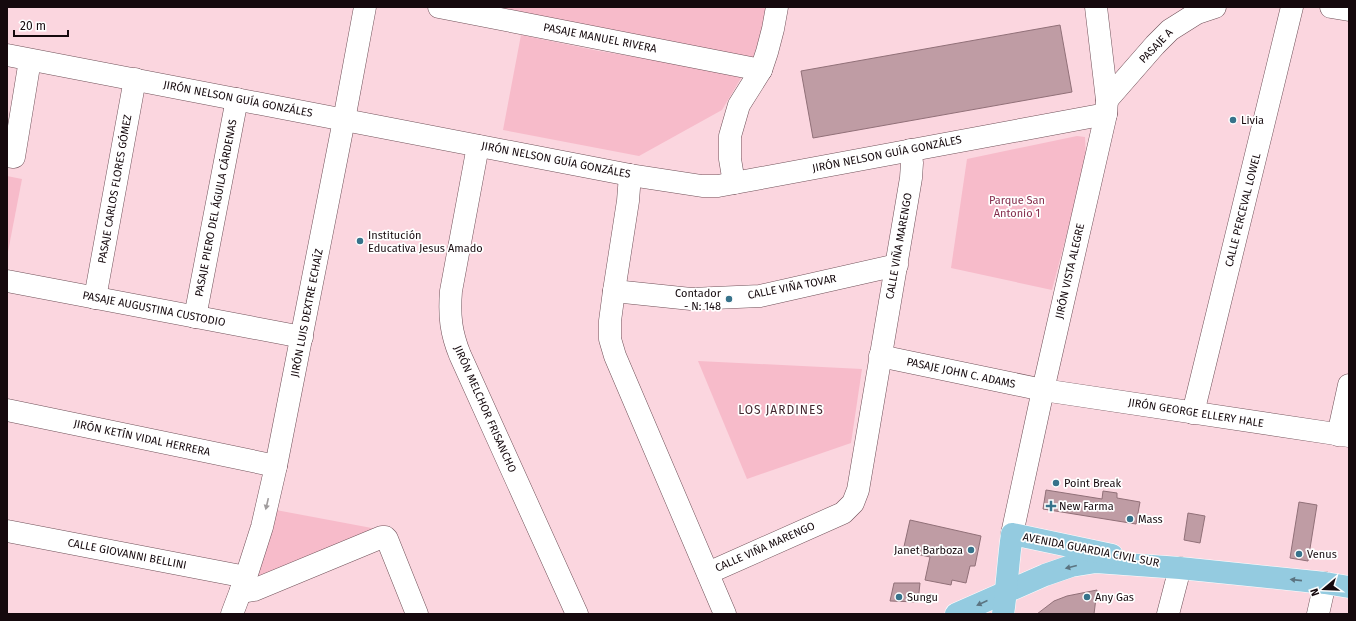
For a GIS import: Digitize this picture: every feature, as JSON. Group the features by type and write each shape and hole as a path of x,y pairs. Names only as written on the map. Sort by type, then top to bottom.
{"main road":[{"name":"AVENIDA GUARDIA CIVIL SUR","path":"1007,592 1008,563 1012,534 1180,568"},
{"name":"AVENIDA GUARDIA CIVIL SUR","path":"956,614 1045,575 1071,566 1096,562 1180,568 1326,583 1349,587"},
{"path":"1003,614 1007,592"}],"street":[{"name":"JIRÓN LUIS DEXTRE ECHAÍZ","path":"232,614 244,584 262,527 276,466 365,7"},
{"name":"PASAJE MANUEL RIVERA","path":"439,7 761,70"},
{"path":"734,183 730,159 730,136 739,105 761,70 773,29 777,7"},
{"name":"JIRÓN VISTA ALEGRE","path":"1012,534 1042,390 1106,107 1096,7"},
{"name":"PASAJE A","path":"1106,107 1155,45 1170,30 1197,14 1215,7"},
{"name":"CALLE PERCEVAL LOWEL","path":"1193,413 1292,7"},
{"path":"1331,7 1349,10"},
{"name":"JIRÓN NELSON GUÍA GONZÁLES","path":"7,55 630,175 702,186 718,186 910,150 1106,107"},
{"path":"7,156 14,157 30,60"},
{"name":"PASAJE CARLOS FLORES GÓMEZ","path":"95,298 135,79"},
{"name":"PASAJE PIERO DEL ÁGUILA CÁRDENAS","path":"195,317 237,99"},
{"name":"JIRÓN MELCHOR FRISANCHO","path":"478,146 451,291 450,320 453,338 577,614"},
{"name":"CALLE VIÑA MARENGO","path":"630,175 628,201 614,291 610,339 615,356 708,573 843,513 853,503 858,490 880,356 897,265 911,178 912,163 910,150"},
{"name":"CALLE VIÑA TOVAR","path":"614,291 691,299 760,296 897,265"},
{"name":"PASAJE AUGUSTINA CUSTODIO","path":"7,281 302,337"},
{"name":"PASAJE JOHN C. ADAMS","path":"880,356 1042,390"},
{"path":"1344,435 1349,385"},
{"name":"JIRÓN GEORGE ELLERY HALE","path":"1042,390 1344,435"},
{"name":"JIRÓN KETÍN VIDAL HERRERA","path":"7,410 276,466"},
{"name":"CALLE GIOVANNI BELLINI","path":"7,531 244,584 248,591 254,590 385,537 388,539 417,614"},
{"path":"1168,614 1180,568"},
{"path":"708,573 725,614"},
{"path":"1318,614 1326,583"}],"green space":[{"path":"464,7 766,7 763,26 751,64"},
{"path":"521,35 599,51 739,74 741,78 722,110 639,156 503,130"},
{"name":"Parque San Antonio 1","path":"1077,136 1085,137 1086,161 1052,290 951,268 967,159"},
{"path":"7,176 22,179 7,257"},
{"path":"698,361 862,369 851,443 747,479"},
{"path":"276,510 377,529 253,587"}],"building":[{"path":"1060,25 1072,92 813,138 801,71"},
{"path":"1046,490 1102,499 1103,491 1117,493 1117,498 1140,502 1136,524 1043,509"},
{"path":"1299,502 1317,505 1308,561 1290,558"},
{"path":"1188,513 1205,516 1200,543 1184,540"},
{"path":"910,520 981,536 975,566 970,566 966,583 952,580 951,585 925,580 930,557 903,551"},
{"path":"894,583 920,583 918,602 890,601"},
{"path":"1097,590 1094,614 1037,614 1054,601 1067,596"}],"place":[{"name":"Livia","path":"1233,120"},
{"name":"Institución Educativa Jesus Amado","path":"360,241"},
{"name":"Contador - N: 148","path":"729,299"},
{"name":"Point Break","path":"1056,483"},
{"name":"New Farma","path":"1051,506"},
{"name":"Mass","path":"1130,519"},
{"name":"Janet Barboza","path":"971,550"},
{"name":"Venus","path":"1299,554"},
{"name":"Sungu","path":"899,597"},
{"name":"Any Gas","path":"1087,597"}],"district":[{"name":"LOS JARDINES","path":"781,410"}]}
